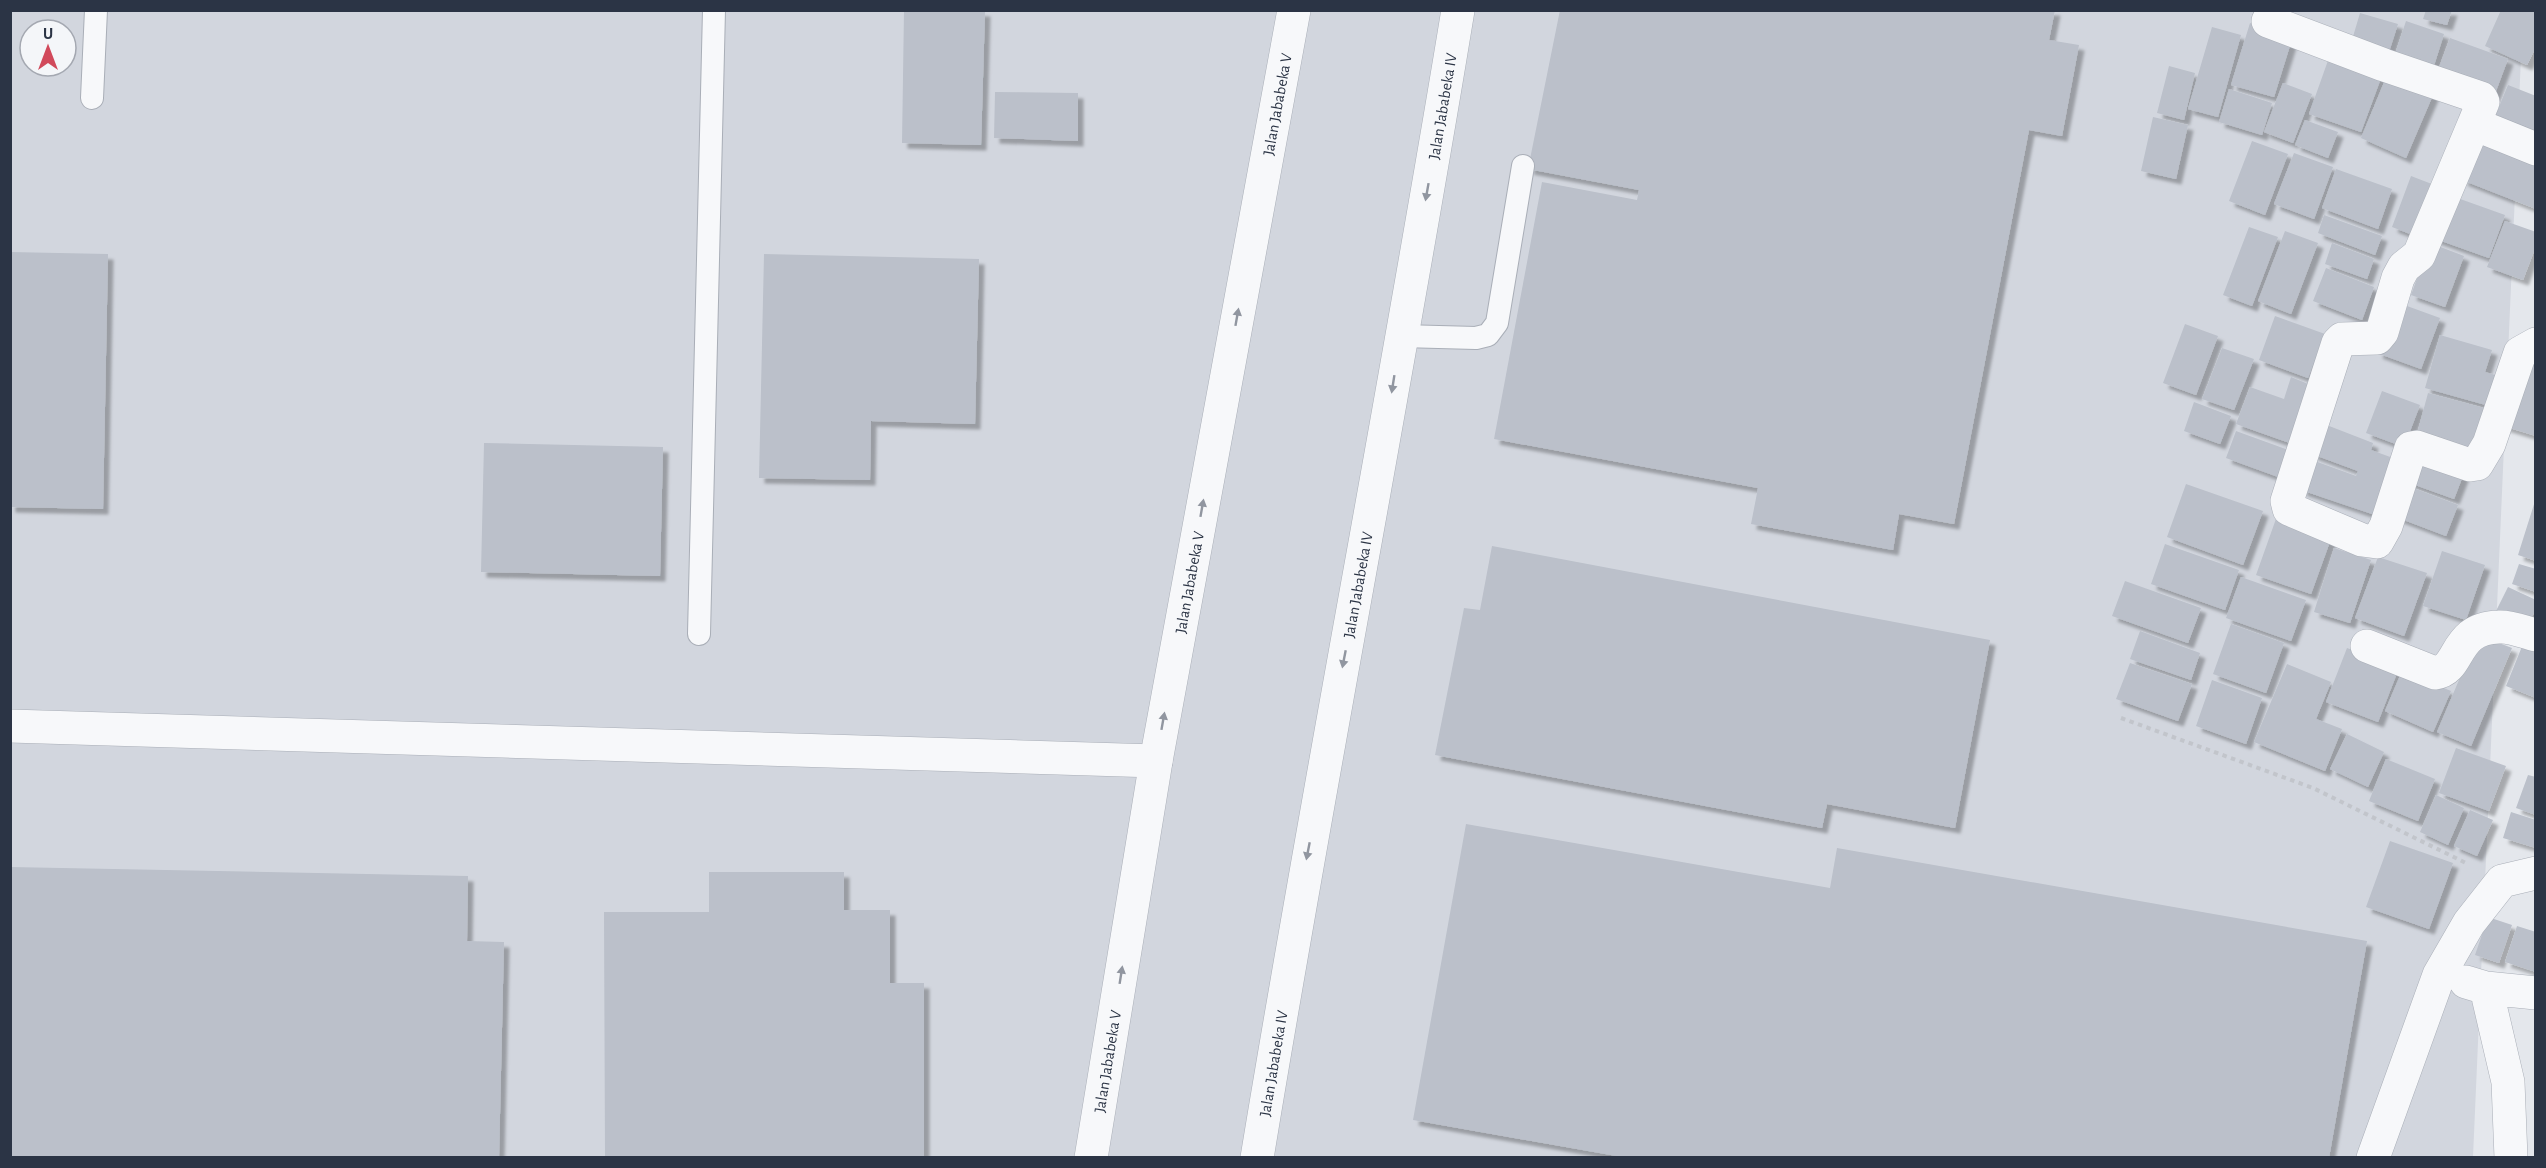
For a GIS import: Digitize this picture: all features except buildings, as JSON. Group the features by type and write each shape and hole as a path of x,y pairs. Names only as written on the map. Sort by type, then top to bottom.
{"street":[{"name":"Jalan Jababeka V","path":"1091,1158 1156,761 1294,10"},
{"name":"Jalan Jababeka IV","path":"1257,1158 1306,858 1379,476 1458,10"},
{"path":"2268,21 2384,65 2481,98 2483,102 2419,255 2404,267 2398,278 2382,332 2377,338 2343,339 2338,343 2287,501 2289,509 2362,540 2377,542 2386,526 2410,448 2417,447 2470,465 2477,464 2489,444 2520,353 2535,344"},
{"path":"2475,124 2535,148"},
{"path":"2367,646 2435,673 2447,668 2463,641 2472,633 2500,627 2535,635"},
{"path":"10,726 1156,761"},
{"path":"2373,1158 2439,975 2469,923 2502,881 2535,873"},
{"path":"2439,975 2486,988 2535,993"},
{"path":"2486,988 2508,1082 2511,1158"}],"lane":[{"path":"92,98 96,10"},
{"path":"699,634 714,10"},
{"path":"1401,336 1476,338 1488,335 1497,323 1523,166"}],"path":[{"path":"2121,718 2313,788 2502,881"}],"shaded area":[{"path":"10,11 2523,11 2473,1157 11,1157"}]}
